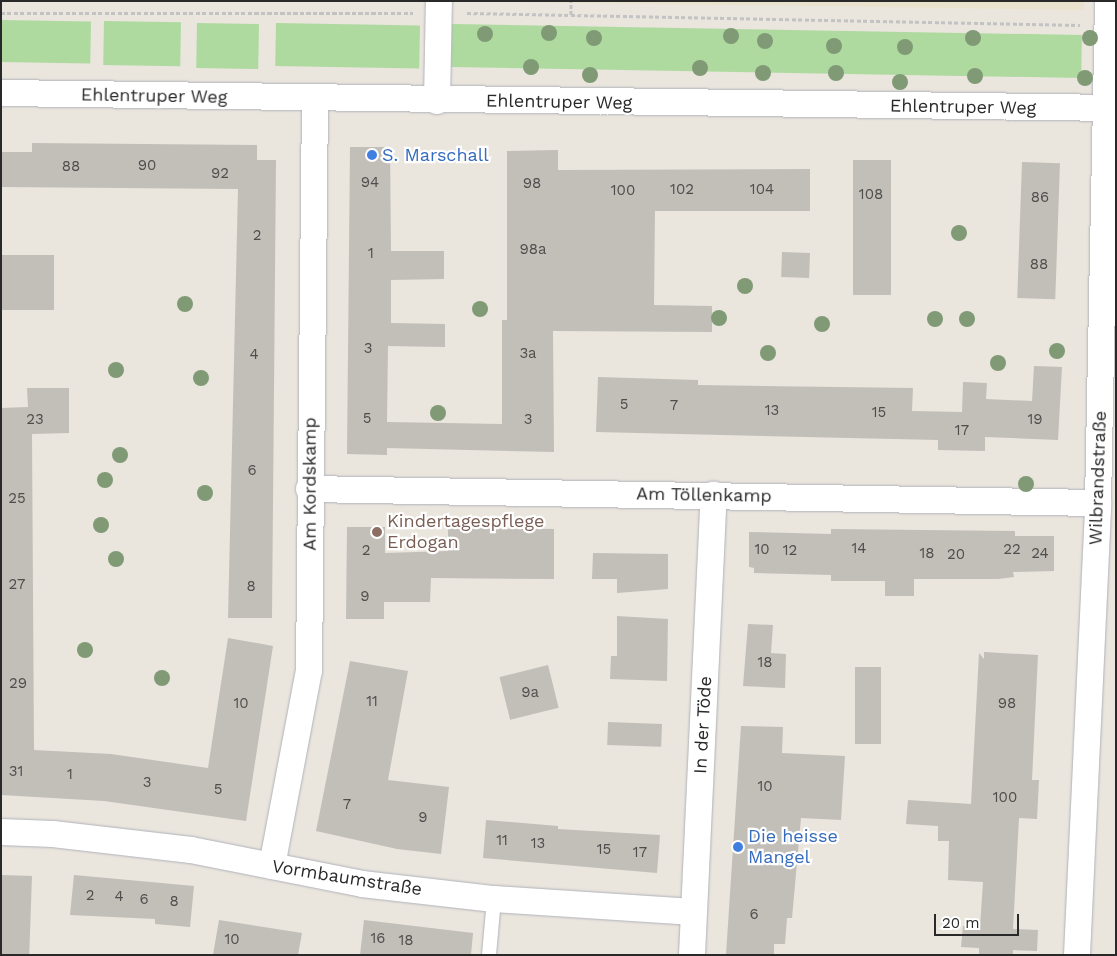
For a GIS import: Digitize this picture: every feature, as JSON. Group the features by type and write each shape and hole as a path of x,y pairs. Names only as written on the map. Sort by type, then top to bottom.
{"street":[{"path":"437,101 439,7"},
{"name":"Wilbrandstraße","path":"1077,955 1098,503 1111,108 1107,14"},
{"name":"Ehlentruper Weg","path":"1,93 437,101 1111,108"},
{"name":"Am Kordskamp","path":"272,866 309,671 309,489 315,99"},
{"name":"Am Töllenkamp","path":"309,489 1098,503"},
{"name":"In der Töde","path":"692,955 714,495"},
{"name":"Vormbaumstraße","path":"1,832 53,834 191,850 362,884 494,899 694,912"}],"lane":[{"path":"489,955 494,899"}],"path":[{"path":"571,1 571,15"},
{"path":"1,13 439,7 571,15 1107,14"}],"shaded area":[{"path":"461,1 1084,1 1084,10"}],"green space":[{"path":"1,20 91,22 90,64 1,62"},
{"path":"104,21 181,22 180,66 103,65"},
{"path":"197,23 259,24 258,69 196,68"},
{"path":"276,23 420,26 419,69 275,66"},
{"path":"452,24 1082,35 1081,78 451,67"}],"building":[{"path":"32,143 257,145 257,160 276,160 272,618 228,618 238,189 1,187 1,152 32,152"},
{"path":"350,147 390,147 391,251 444,251 444,279 391,280 391,323 445,324 445,347 388,346 387,422 502,424 502,320 507,320 507,151 558,150 558,170 810,169 810,211 655,211 654,305 712,306 712,332 553,331 554,452 387,448 387,455 347,454"},
{"path":"853,160 891,160 891,295 853,295"},
{"path":"1022,162 1060,163 1055,299 1017,298"},
{"path":"782,252 810,253 809,278 781,277"},
{"path":"1,255 54,255 54,310 1,310"},
{"path":"1034,366 1062,367 1058,440 985,437 985,451 938,450 938,440 596,432 598,377 698,380 698,385 913,388 912,411 962,412 963,382 987,383 986,399 1032,401"},
{"path":"27,388 69,388 69,433 32,434 34,750 111,754 208,768 228,638 273,646 246,821 104,801 1,795 1,408 28,407"},
{"path":"347,527 385,527 385,553 448,551 448,528 554,529 554,579 431,578 430,602 384,602 384,619 346,619"},
{"path":"831,529 1015,531 1015,536 1054,536 1054,571 1013,572 1014,577 998,579 914,579 914,596 885,596 885,581 831,581 831,575 754,573 754,568 749,567 749,532 831,534"},
{"path":"593,553 668,554 668,589 617,593 617,579 592,579"},
{"path":"617,616 668,619 667,681 610,679 611,656 617,656"},
{"path":"748,624 773,625 771,653 786,654 785,688 743,686"},
{"path":"984,652 1038,655 1032,780 1039,780 1037,819 1019,818 1013,929 1038,930 1037,951 1013,950 1013,955 979,955 979,948 961,947 963,926 980,927 983,882 948,880 949,841 938,841 938,826 906,824 908,800 971,804 979,653 984,659"},
{"path":"350,661 408,671 388,780 449,787 441,854 397,849 316,831"},
{"path":"548,665 559,708 510,720 499,677"},
{"path":"855,667 881,667 881,744 855,744"},
{"path":"608,722 662,724 661,747 607,745"},
{"path":"741,726 783,727 782,753 845,756 841,820 801,818 792,918 787,918 785,944 774,944 774,955 726,955"},
{"path":"486,820 558,826 558,829 660,835 657,873 483,858"},
{"path":"1,875 32,876 29,955 1,955"},
{"path":"74,875 194,886 190,927 155,924 155,919 70,915"},
{"path":"219,920 302,933 298,955 213,955"},
{"path":"364,920 473,933 471,955 360,955"}],"place":[{"name":"S. Marschall","path":"372,155"},
{"name":"Kindertagespflege Erdogan","path":"377,532"},
{"name":"Die heisse Mangel","path":"738,847"}]}
